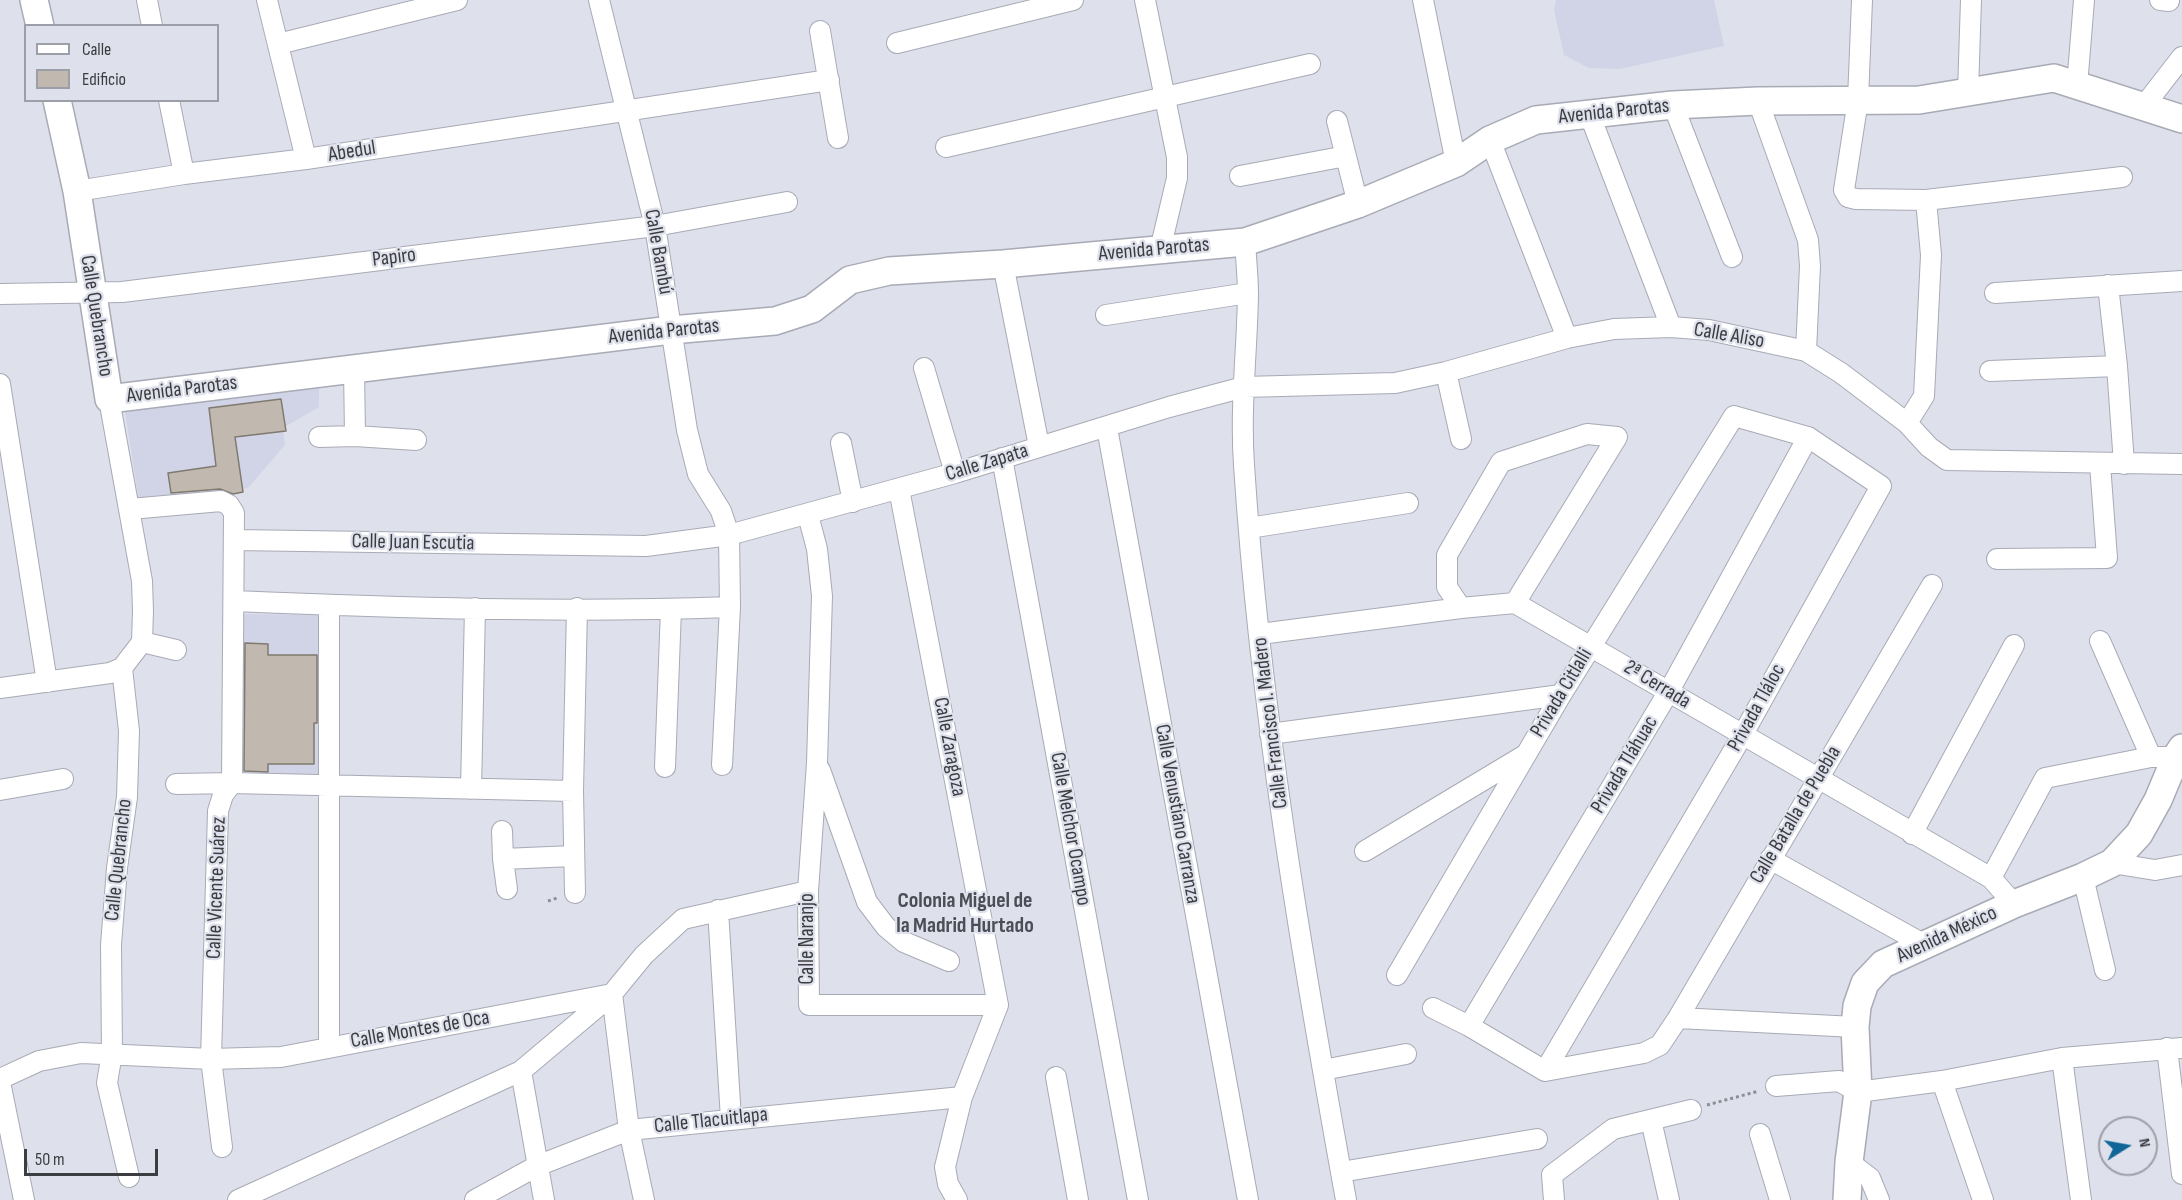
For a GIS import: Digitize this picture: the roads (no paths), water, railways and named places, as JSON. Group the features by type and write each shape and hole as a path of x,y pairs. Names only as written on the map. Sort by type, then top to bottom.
{"street":[{"path":"34,0 40,24"},
{"path":"147,0 152,24"},
{"path":"267,0 306,159"},
{"path":"278,44 379,9 457,0"},
{"name":"Calle Bambú","path":"599,0 655,226 687,430 698,474 721,511 729,535 730,608 722,765"},
{"path":"897,43 1073,0"},
{"path":"1145,0 1177,157 1177,178 1160,250"},
{"path":"1862,0 1858,100 1844,190 1848,197 1856,200 1926,200 2122,177"},
{"path":"1968,92 1971,0"},
{"path":"2077,86 2084,0"},
{"path":"1426,1 1456,163"},
{"path":"820,31 838,138"},
{"path":"2144,106 2182,57"},
{"path":"946,147 1310,64"},
{"name":"Avenida Parotas","path":"109,399 671,330 775,321 812,309 850,280 889,271 1003,264 1245,242 1358,204 1456,163 1490,140 1536,120 1673,105 1758,101 1919,100 2054,78 2182,119"},
{"name":"Abedul","path":"77,191 829,80"},
{"path":"1758,101 1808,240 1810,266 1806,351"},
{"name":"Calle Quebrancho","path":"57,102 77,191 109,399 130,509 141,581 142,642"},
{"path":"169,102 184,174"},
{"path":"1673,105 1732,257"},
{"path":"1589,113 1671,327"},
{"path":"1337,121 1358,204"},
{"path":"1490,140 1567,338"},
{"path":"1240,176 1346,156"},
{"path":"1907,423 1924,396 1931,255 1926,200"},
{"name":"Papiro","path":"0,294 122,292 655,226 787,202"},
{"name":"Calle Francisco I. Madero","path":"1245,242 1248,293 1244,461 1270,734 1346,1200"},
{"path":"1003,264 1039,446"},
{"path":"1995,293 2182,281"},
{"path":"2108,285 2124,464"},
{"path":"1106,315 1248,293"},
{"name":"Calle Aliso","path":"1244,387 1395,383 1446,372 1567,338 1614,329 1671,327 1709,330 1806,351 1841,373 1907,423 1929,447 1947,460 2182,464"},
{"path":"1990,371 2117,366"},
{"path":"354,368 355,436"},
{"path":"924,368 955,473"},
{"path":"1446,372 1461,439"},
{"path":"0,384 47,682"},
{"name":"Calle Zapata","path":"729,535 955,473 1169,407 1244,387"},
{"name":"Privada Tláloc","path":"1545,1071 1742,736 1881,486 1808,436 1734,416"},
{"name":"Privada Citlalli","path":"1397,975 1561,695 1734,416"},
{"name":"Calle Venustiano Carranza","path":"1107,428 1248,1200"},
{"path":"1260,634 1515,603 1617,437 1587,434 1501,462 1447,555 1447,587 1461,608"},
{"path":"319,437 355,436 416,440"},
{"name":"Privada Tláhuac","path":"1469,1026 1669,691 1808,436"},
{"path":"841,443 853,502"},
{"name":"Calle Melchor Ocampo","path":"1002,458 1138,1200"},
{"path":"1997,559 2107,558 2100,464"},
{"name":"Calle Zaragoza","path":"899,489 998,1005"},
{"path":"130,509 221,501 230,505 234,513 235,540"},
{"path":"1249,528 1408,503"},
{"name":"Calle Naranjo","path":"808,515 817,549 822,596 817,763 808,891 809,1005 998,1005"},
{"name":"Calle Juan Escutia","path":"235,540 646,546 729,535"},
{"name":"Calle Vicente Suárez","path":"222,1147 211,1059 218,811 232,783 235,540"},
{"name":"Calle Batalla de Puebla","path":"1545,1071 1644,1053 1660,1045 1932,585"},
{"path":"234,601 475,608 730,608"},
{"name":"2ª Cerrada","path":"1515,603 1991,878 2014,904"},
{"path":"329,605 329,1046"},
{"path":"471,789 475,608"},
{"path":"575,893 573,791 577,608"},
{"path":"665,767 671,609"},
{"path":"1991,878 2045,778 2170,754 2100,641"},
{"path":"0,688 110,673 122,668 142,642 176,650"},
{"path":"1912,834 2014,645"},
{"name":"Calle Quebrancho","path":"122,668 129,731 127,796 117,868 111,945 112,1053 107,1083 129,1177"},
{"path":"1270,734 1561,695"},
{"path":"1365,851 1526,754"},
{"name":"Avenida México","path":"1847,1200 1849,1162 1858,1092 1855,1027 1857,1006 1865,983 1883,964 2014,904 2112,863 2139,834 2158,800 2170,754"},
{"path":"817,763 867,902 886,927 904,942 949,961"},
{"path":"0,790 63,779"},
{"path":"176,784 232,783 573,791"},
{"path":"502,831 507,889"},
{"path":"503,859 573,856"},
{"path":"1770,859 1925,945"},
{"path":"2112,863 2155,870 2182,865"},
{"path":"2083,877 2105,970"},
{"path":"238,1200 521,1071 612,994 644,955 683,919 808,891"},
{"path":"718,910 731,1119"},
{"path":"612,994 629,1130 644,1200"},
{"name":"Calle Montes de Oca","path":"0,1080 39,1062 81,1053 211,1059 281,1057 329,1046 612,994"},
{"path":"957,1200 948,1184 945,1167 962,1097 998,1005"},
{"path":"1434,1008 1545,1071"},
{"path":"1678,1018 1855,1027"},
{"path":"1776,1086 1839,1081 1858,1092 1942,1081 2062,1058 2174,1048 2182,1174"},
{"path":"1323,1070 1406,1054"},
{"path":"2062,1058 2081,1200"},
{"path":"521,1071 544,1200"},
{"path":"1056,1077 1078,1200"},
{"path":"0,1080 24,1200"},
{"path":"1942,1081 1983,1200"},
{"name":"Calle Tlacuitlapa","path":"475,1200 537,1166 629,1130 962,1097"},
{"path":"1554,1200 1552,1175 1614,1130 1691,1110"},
{"path":"1651,1120 1669,1200"},
{"path":"1760,1134 1780,1200"},
{"path":"1341,1172 1537,1139"},
{"path":"1849,1162 1870,1178 1879,1200"}],"district":[{"name":"Colonia Miguel de la Madrid Hurtado","path":"965,914"}]}
